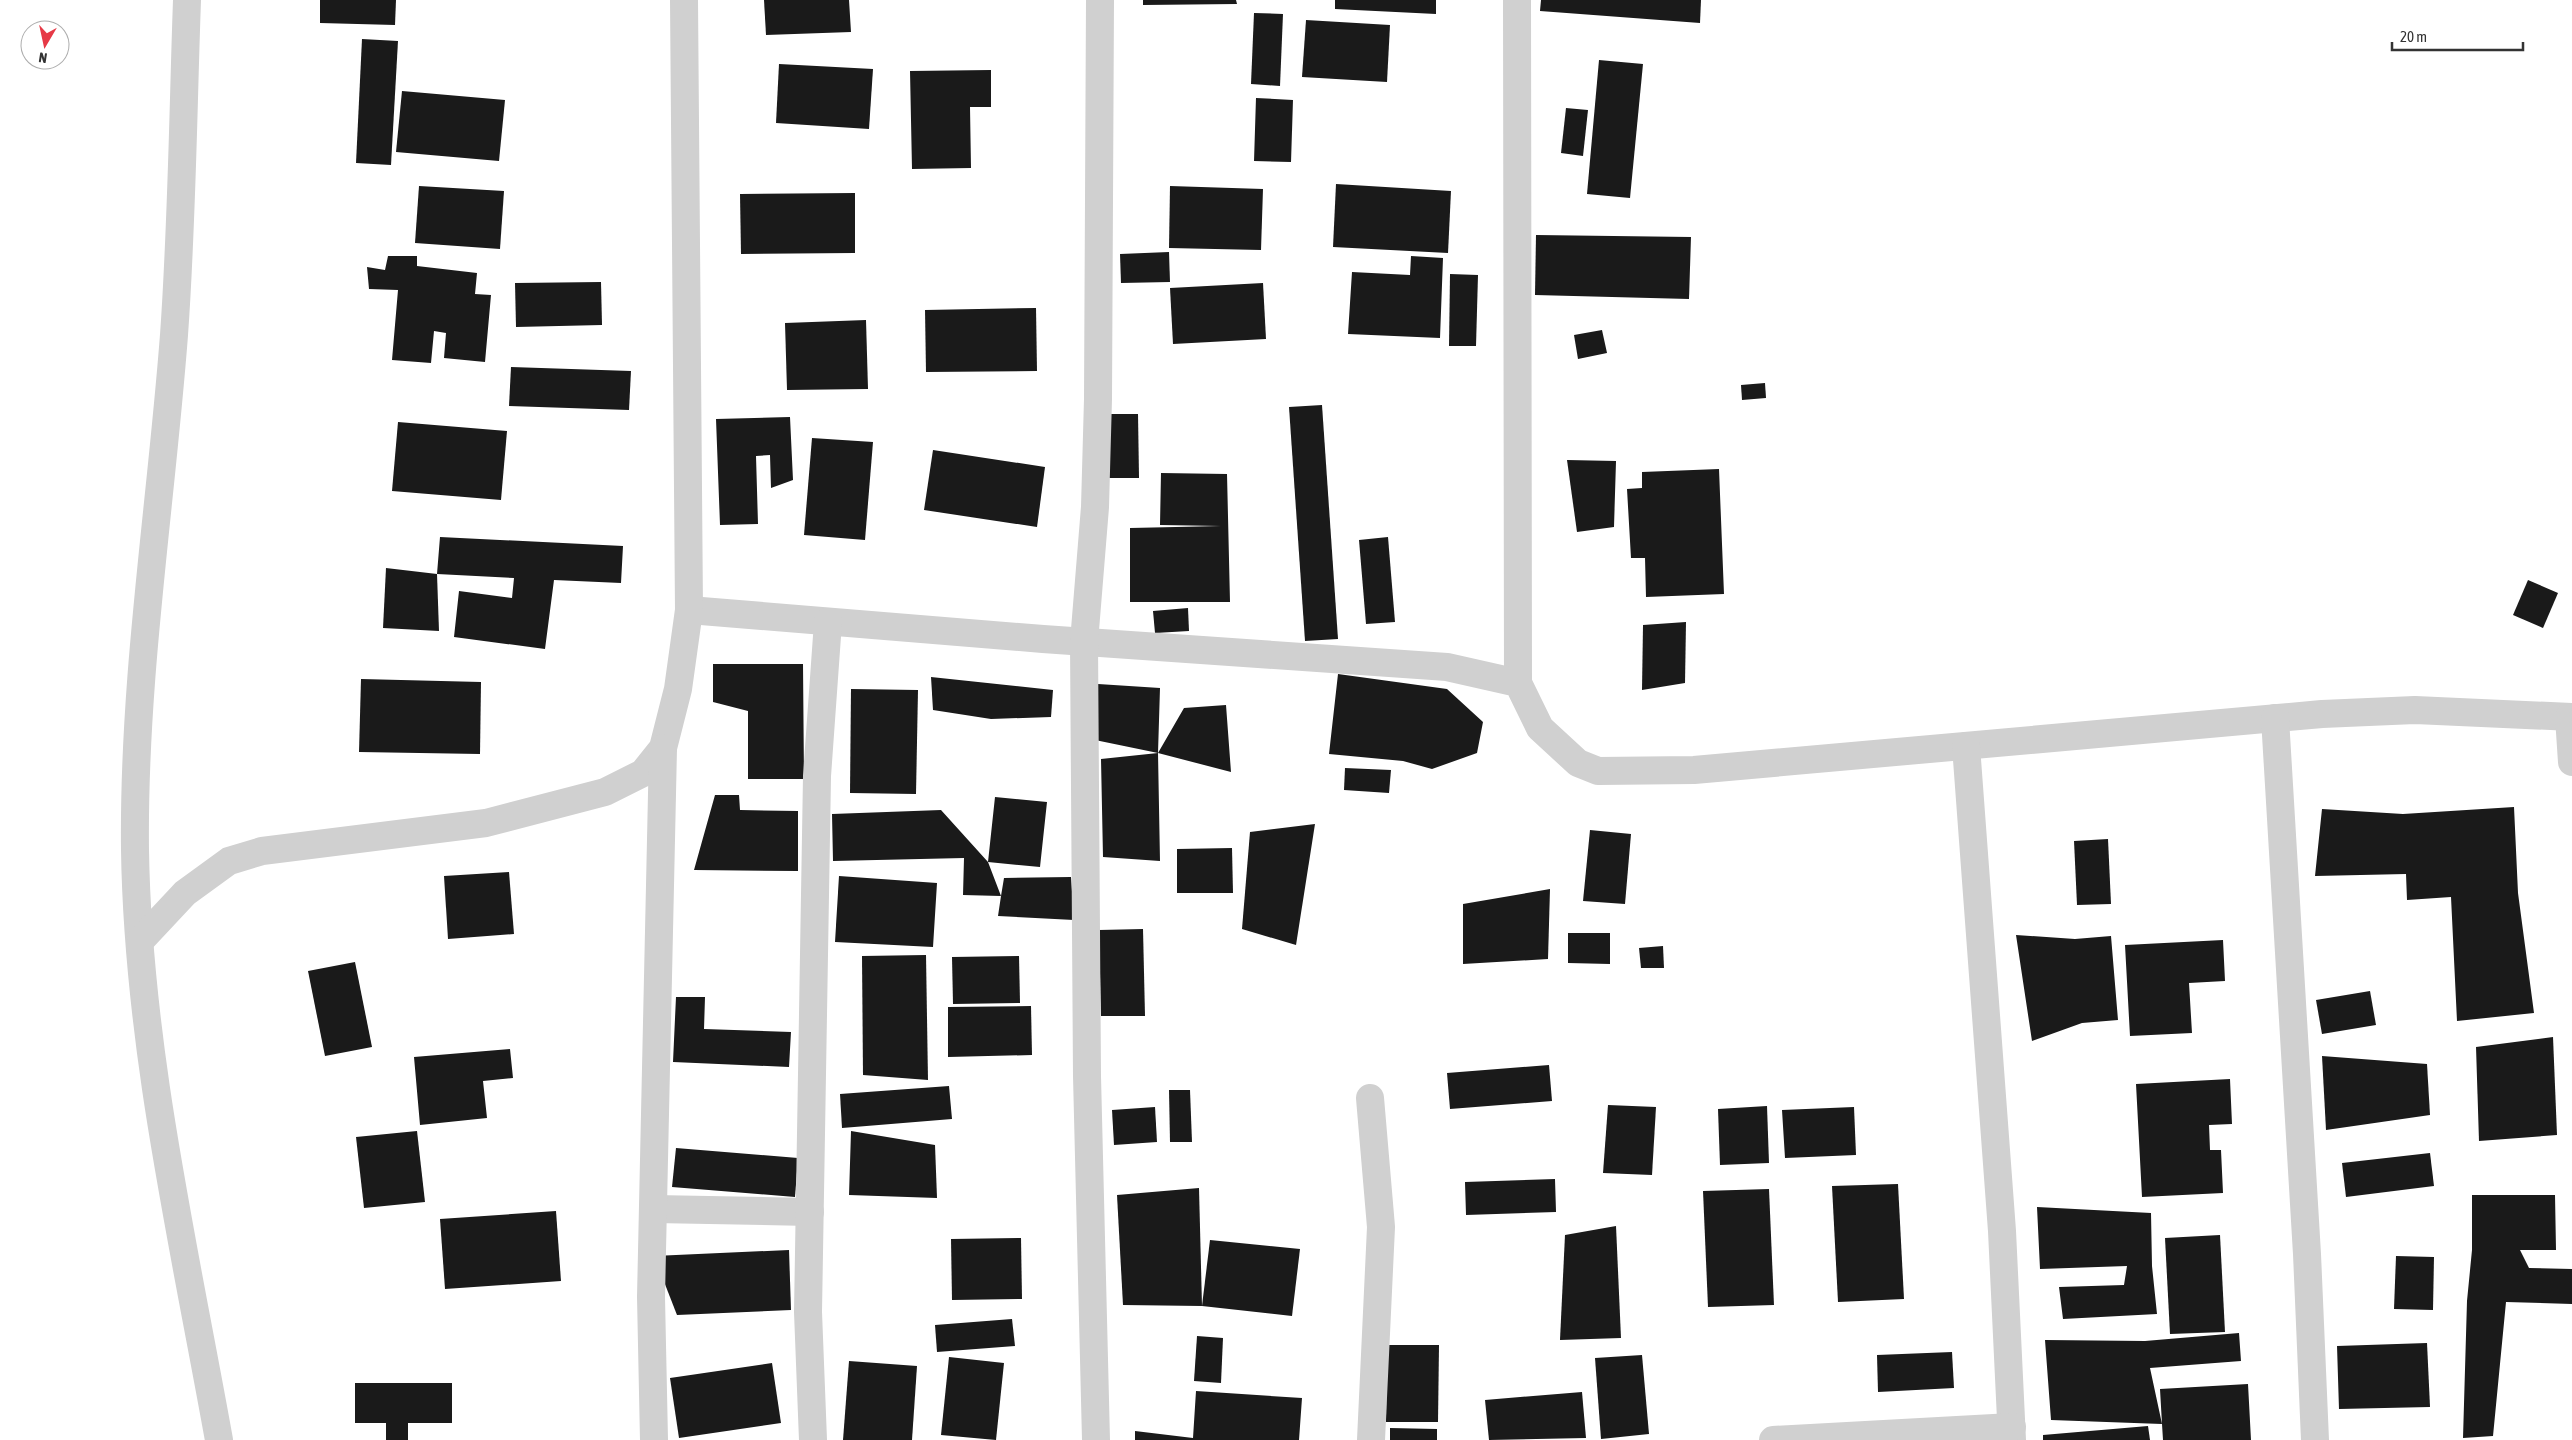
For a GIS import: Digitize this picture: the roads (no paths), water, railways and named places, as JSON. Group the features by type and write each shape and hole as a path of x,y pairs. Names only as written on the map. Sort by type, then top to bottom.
{"street":[{"path":"187,0 174,332 139,710 135,850 141,940 156,1092 219,1440"},
{"path":"654,1440 651,1297 663,748 678,689 688,610 684,0"},
{"path":"1096,1440 1088,1085 1084,642 1095,507 1098,399 1100,0"},
{"path":"1516,0 1518,684 1540,728 1578,763 1598,771 1694,770 2275,718 2415,710 2571,717 2572,762"},
{"path":"688,610 1084,642 1447,667 1518,684"},
{"path":"813,1440 808,1312 817,776 828,622"},
{"path":"2275,718 2307,1254 2315,1440"},
{"path":"1773,1440 2012,1433 2002,1231 1966,746"},
{"path":"141,940 185,893 230,861 262,851 486,823 605,792 643,773 663,748"},
{"path":"1370,1098 1381,1227 1370,1440"},
{"path":"654,1209 810,1212"}]}
